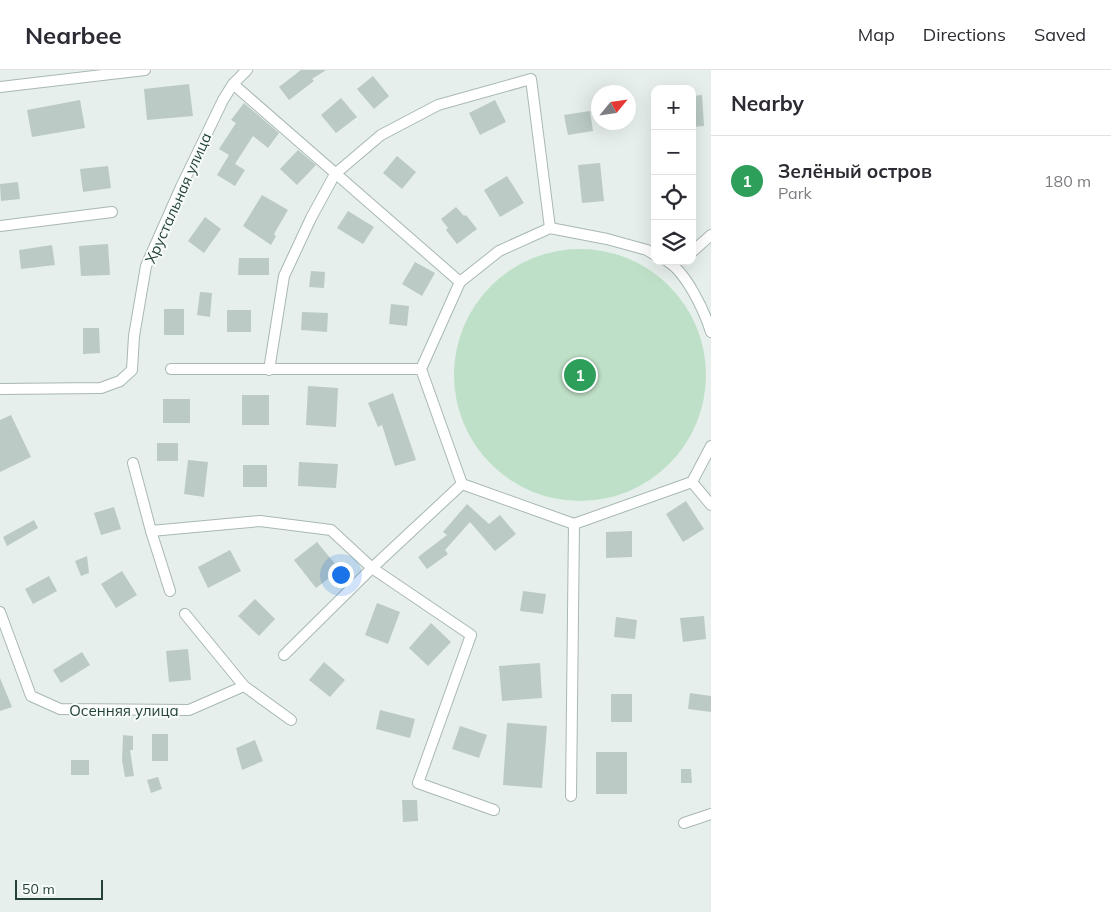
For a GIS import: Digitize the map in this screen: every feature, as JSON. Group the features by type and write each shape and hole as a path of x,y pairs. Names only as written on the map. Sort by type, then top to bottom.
{"street":[{"path":"0,87 145,70"},
{"path":"247,70 233,84 460,282"},
{"path":"269,370 284,276 311,218 335,174 381,135 438,106 531,75 550,228"},
{"name":"Хрустальная улица","path":"0,389 100,388 120,381 132,370 134,336 146,266 181,187 223,100 233,84"},
{"path":"0,226 112,212"},
{"path":"462,484 421,369 460,282 500,251 550,228 607,239 651,252"},
{"path":"696,248 711,235"},
{"path":"676,265 705,312 711,332"},
{"path":"171,369 421,369"},
{"path":"462,484 574,524 692,482 711,446"},
{"path":"134,463 151,532 170,591"},
{"path":"692,482 711,504"},
{"path":"284,655 372,568 462,484"},
{"path":"151,532 260,521 331,530 372,568 471,636 418,783 494,810"},
{"path":"571,796 574,524"},
{"name":"Осенняя улица","path":"0,612 31,696 60,709 189,710 244,686"},
{"path":"185,614 244,686 291,720"},
{"path":"684,824 711,814"}],"green space":[{"path":"568,249 592,249 628,258 650,270 669,286 685,305 697,327 704,350 706,375 704,400 697,423 685,445 669,464 650,480 628,492 592,501 568,501 532,492 510,480 483,455 475,445 459,412 454,387 454,363 463,327 475,305 500,278 510,270 543,254"}],"building":[{"path":"301,70 326,70 312,79 314,81 289,100 279,87"},
{"path":"373,76 389,96 374,109 357,89"},
{"path":"189,84 193,116 147,120 144,89"},
{"path":"702,95 704,126 696,127 696,96"},
{"path":"341,98 357,117 336,133 321,115"},
{"path":"80,100 85,128 32,137 27,110"},
{"path":"495,100 506,122 480,135 469,113"},
{"path":"244,103 279,133 268,148 253,136 235,164 245,170 235,186 217,175 229,155 219,149 236,123 231,120"},
{"path":"590,111 591,130 593,131 568,135 564,115"},
{"path":"298,150 316,165 297,185 280,169"},
{"path":"397,156 416,172 402,189 383,173"},
{"path":"600,163 604,201 582,203 578,165"},
{"path":"108,166 111,188 83,192 80,169"},
{"path":"507,176 524,203 500,217 484,190"},
{"path":"18,182 20,199 1,201 0,184"},
{"path":"262,195 288,210 274,234 276,236 271,245 243,226"},
{"path":"456,207 464,216 466,215 477,229 457,244 446,230 448,228 441,219"},
{"path":"348,211 374,227 363,244 337,228"},
{"path":"205,217 221,229 204,253 188,241"},
{"path":"108,244 110,275 81,276 79,246"},
{"path":"52,245 55,265 21,269 19,250"},
{"path":"239,258 269,258 269,275 238,275"},
{"path":"415,262 435,273 422,296 402,284"},
{"path":"311,271 325,272 324,288 309,287"},
{"path":"200,292 212,293 210,317 197,315"},
{"path":"391,304 409,306 407,326 389,324"},
{"path":"164,309 184,309 184,335 164,335"},
{"path":"227,310 251,310 251,332 227,332"},
{"path":"302,312 328,313 327,332 301,330"},
{"path":"83,328 99,328 100,353 83,354"},
{"path":"308,386 338,388 336,427 306,425"},
{"path":"393,393 416,460 395,466 382,425 378,427 368,403"},
{"path":"242,395 269,395 269,425 242,425"},
{"path":"163,399 190,399 190,423 163,423"},
{"path":"11,415 31,457 0,472 0,420"},
{"path":"157,443 178,443 178,461 157,461"},
{"path":"188,460 208,462 204,497 184,494"},
{"path":"299,462 338,464 336,488 298,486"},
{"path":"243,465 267,465 267,487 243,487"},
{"path":"686,501 704,529 683,542 666,514"},
{"path":"467,504 489,524 500,515 516,534 495,551 470,522 445,550 448,554 427,569 418,557 447,535 443,532"},
{"path":"114,507 121,529 101,535 94,513"},
{"path":"34,520 38,528 7,546 3,537"},
{"path":"632,531 632,557 606,558 606,532"},
{"path":"317,542 340,570 316,588 294,560"},
{"path":"230,550 241,571 208,588 198,567"},
{"path":"87,556 89,573 81,576 75,561"},
{"path":"122,571 137,595 116,608 101,584"},
{"path":"49,576 57,591 33,604 25,589"},
{"path":"523,591 546,594 543,614 520,611"},
{"path":"255,599 275,619 259,636 238,616"},
{"path":"377,603 400,612 388,644 365,635"},
{"path":"704,616 706,639 683,642 680,618"},
{"path":"616,617 637,620 635,639 614,637"},
{"path":"431,623 451,642 428,666 409,648"},
{"path":"188,649 191,680 169,682 166,651"},
{"path":"82,652 90,665 61,683 53,670"},
{"path":"324,662 345,680 330,697 309,680"},
{"path":"540,663 542,698 502,701 499,666"},
{"path":"0,678 12,707 0,711"},
{"path":"690,693 711,696 711,712 688,709"},
{"path":"611,694 632,694 632,722 611,722"},
{"path":"380,710 415,719 410,738 376,729"},
{"path":"507,723 547,726 542,788 503,785"},
{"path":"460,726 487,735 479,758 452,749"},
{"path":"152,734 168,734 168,761 152,761"},
{"path":"123,735 133,736 133,750 130,750 134,776 125,777 122,760"},
{"path":"255,740 263,761 242,770 236,748"},
{"path":"596,752 627,752 627,794 596,794"},
{"path":"71,760 89,760 89,775 71,775"},
{"path":"681,769 691,769 692,783 681,783"},
{"path":"158,777 162,789 151,793 147,780"},
{"path":"402,800 417,800 418,821 403,822"}],"place":[{"name":"Зелёный остров","path":"580,375"}]}
